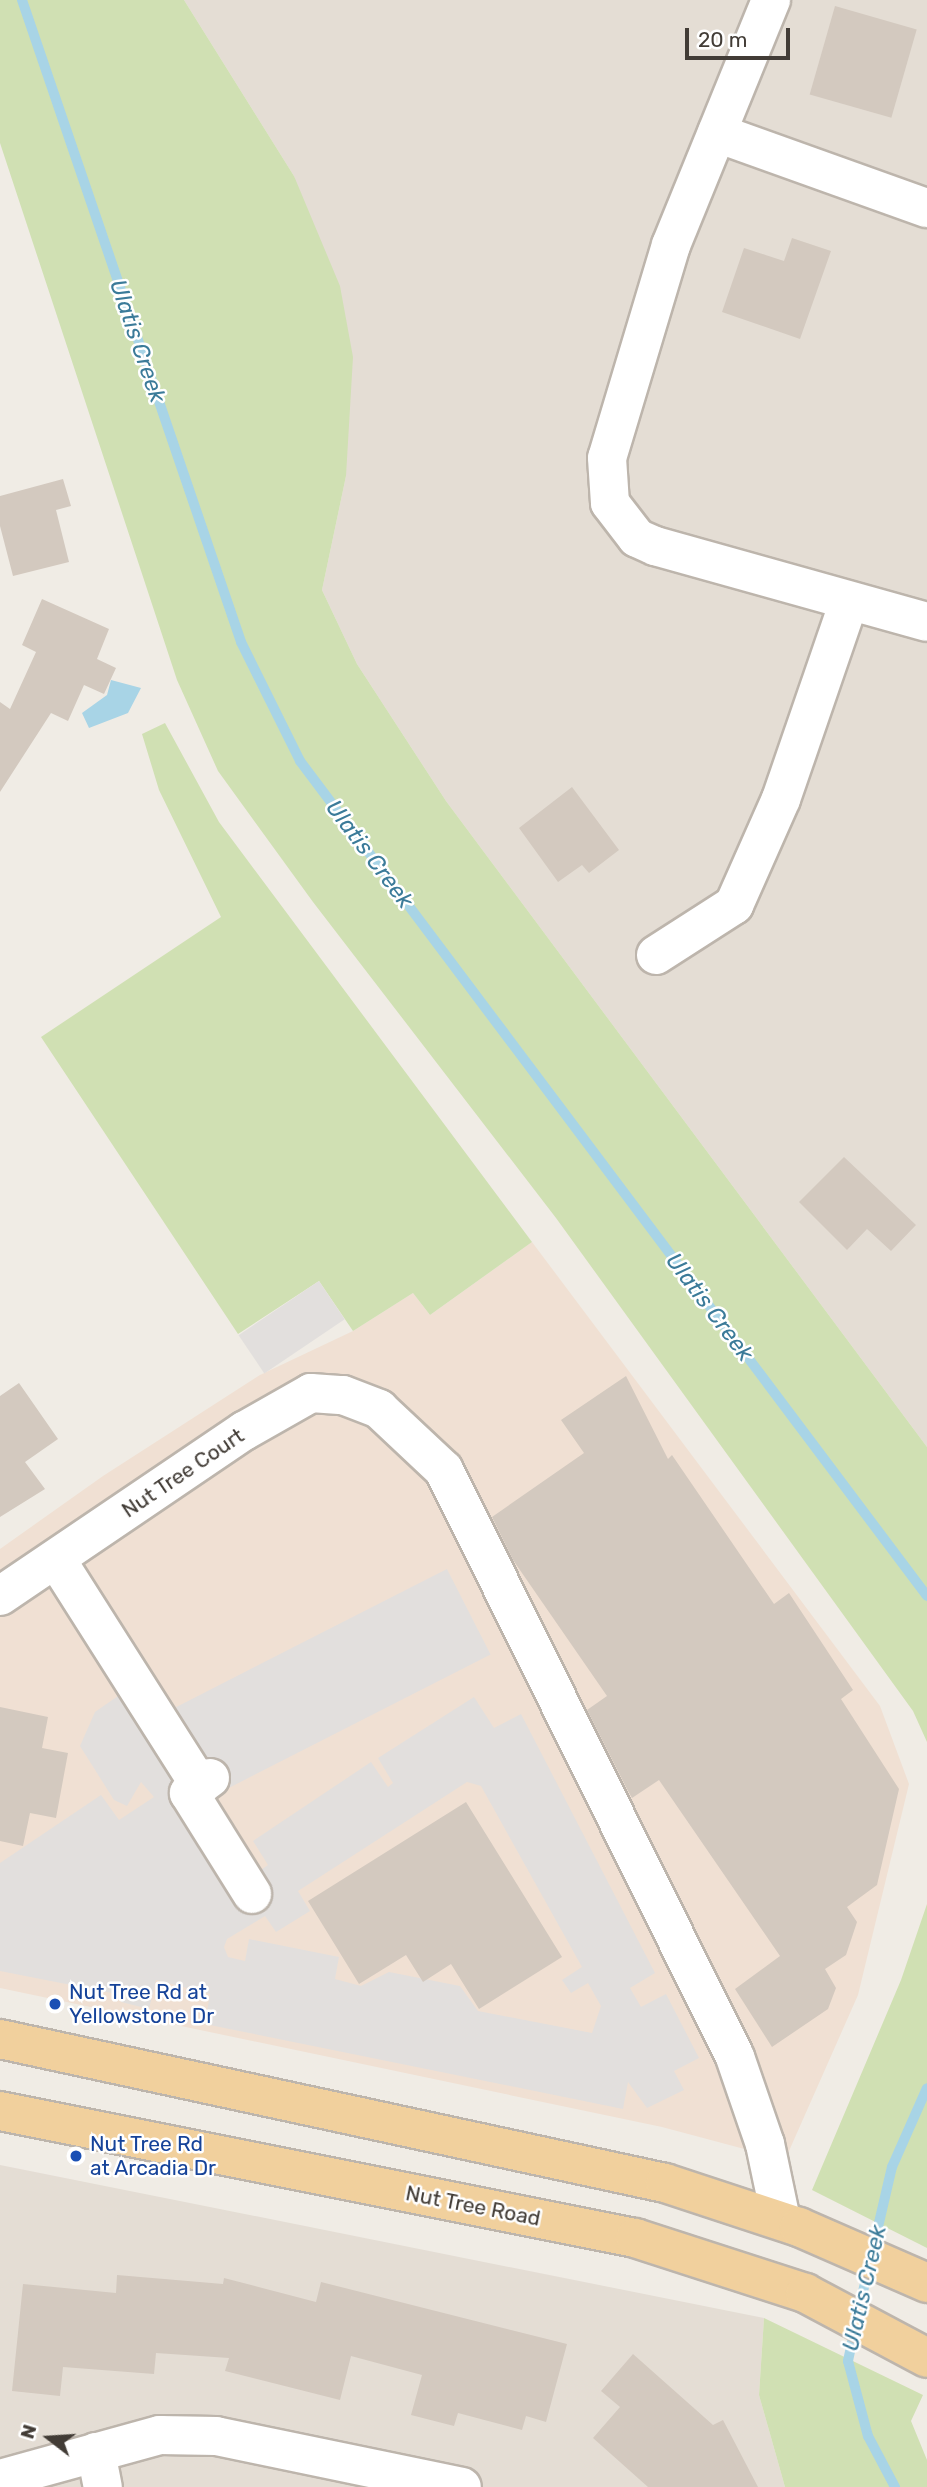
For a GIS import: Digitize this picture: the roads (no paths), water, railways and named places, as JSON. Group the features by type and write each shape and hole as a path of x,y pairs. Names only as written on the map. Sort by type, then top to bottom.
{"main road":[{"path":"0,2039 609,2168 790,2224 926,2283"},
{"name":"Nut Tree Road","path":"0,2111 635,2238 805,2293 927,2358"}],"street":[{"path":"771,0 671,245 607,458 610,503 637,538 654,546 927,622"},
{"path":"717,133 927,208"},
{"path":"656,954 734,905 781,799 849,601"},
{"name":"Nut Tree Court","path":"0,1596 244,1431 311,1393 343,1395 379,1409 444,1470 735,2057 790,2224"},
{"path":"56,1559 205,1782 189,1793 252,1894"},
{"path":"0,2479 99,2470 160,2435 216,2436 462,2487"}],"water":[{"path":"111,680 141,688 128,713 89,728 82,713 107,695"}],"waterway":[{"name":"Ulatis Creek","path":"22,0 241,642 300,761 927,1596"},
{"name":"Ulatis Creek","path":"858,2313 892,2167 927,2088"},
{"name":"Ulatis Creek","path":"855,2328 848,2361 868,2436 895,2487"}],"place":[{"name":"Nut Tree Rd at Yellowstone Dr","path":"55,2004"},
{"name":"Nut Tree Rd at Arcadia Dr","path":"76,2156"}]}
